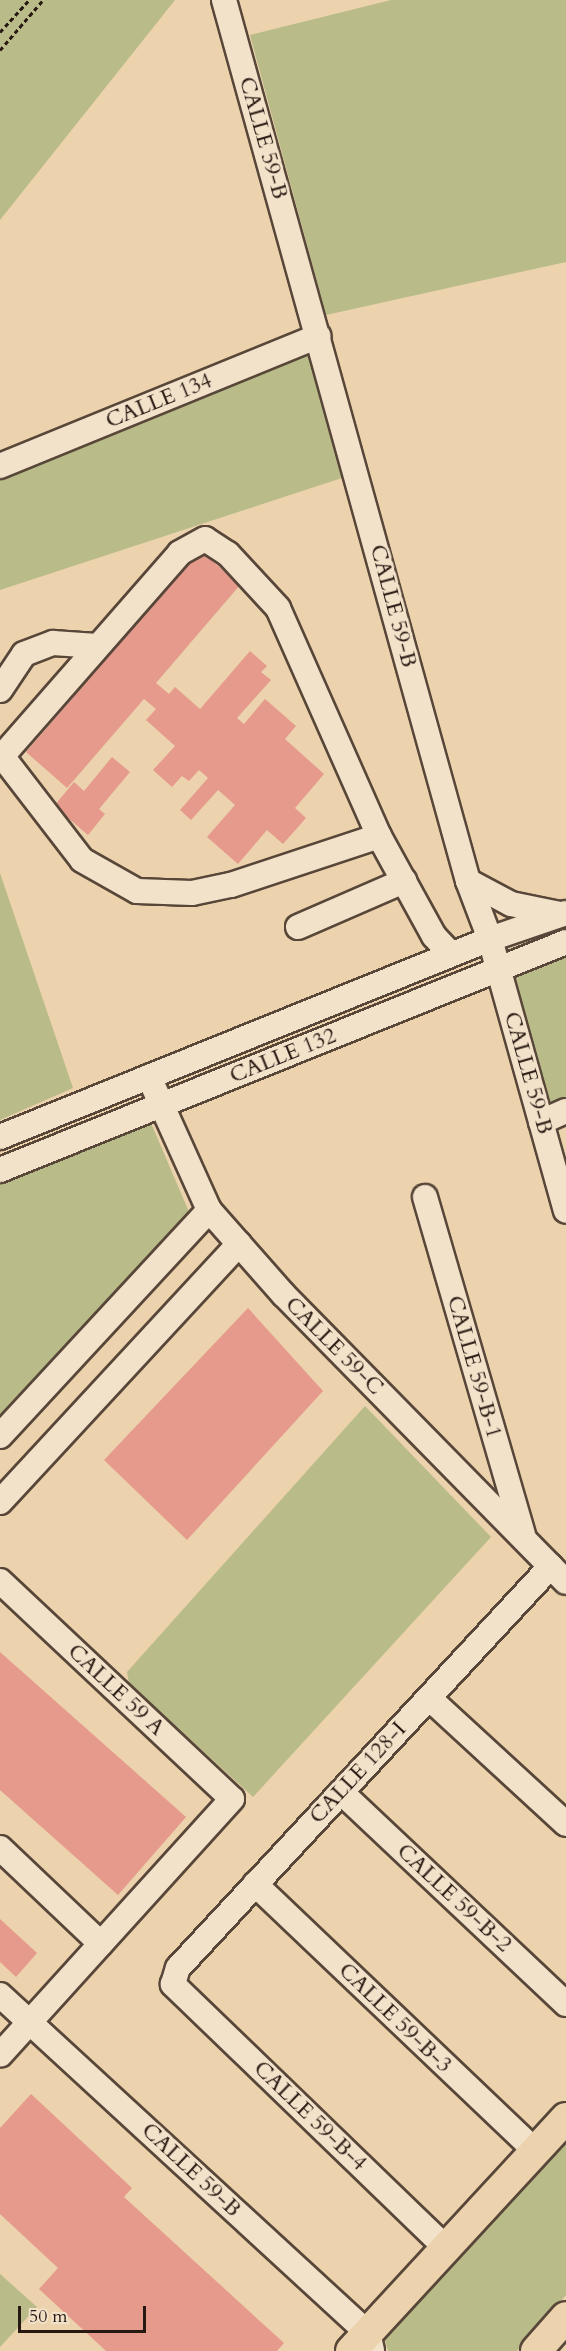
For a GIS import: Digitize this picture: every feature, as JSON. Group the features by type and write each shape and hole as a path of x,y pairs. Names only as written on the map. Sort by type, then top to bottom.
{"main road":[{"path":"364,2345 446,2248 566,2118"},
{"path":"536,2351 566,2317"}],"street":[{"name":"CALLE 59-B","path":"224,0 319,336 468,881 490,939 566,1211"},
{"name":"CALLE 134","path":"0,466 319,336"},
{"path":"379,836 231,885 182,894 137,891 82,860 1,755 180,553 205,539 228,554 278,608 292,632 379,836 434,936 451,954"},
{"path":"0,690 24,654 53,643 97,646"},
{"path":"298,927 404,881"},
{"path":"468,881 512,904 564,914"},
{"name":"CALLE 132","path":"0,1137 451,954 564,914"},
{"name":"CALLE 132","path":"0,1170 566,942"},
{"name":"CALLE 59-C","path":"149,1077 209,1210 239,1244 558,1574"},
{"path":"541,1122 566,1111"},
{"name":"CALLE 59-B-1","path":"425,1197 524,1537"},
{"path":"0,1436 209,1210"},
{"path":"0,1502 239,1244"},
{"name":"CALLE 128-I","path":"173,1984 178,1968 429,1698 558,1574"},
{"name":"CALLE 59 A","path":"0,1581 232,1799 101,1944"},
{"path":"429,1698 566,1824"},
{"name":"CALLE 59-B-2","path":"341,1792 566,2004"},
{"path":"0,1848 101,1944 0,2055"},
{"name":"CALLE 59-B-3","path":"255,1884 535,2151"},
{"name":"CALLE 59-B-4","path":"173,1984 446,2248"},
{"name":"CALLE 59-B","path":"0,1995 364,2345"}],"path":[{"path":"0,38 0,31 29,0"},
{"path":"0,50 43,0"}],"green space":[{"path":"0,0 175,0 0,220"},
{"path":"391,0 566,0 566,262 326,315 250,35"},
{"path":"305,342 348,476 0,590 0,466"},
{"path":"0,873 73,1088 0,1120"},
{"path":"566,956 566,1103 544,1112 508,979"},
{"path":"151,1123 195,1226 0,1436 0,1184"},
{"path":"365,1406 491,1537 253,1797 129,1683 127,1672"},
{"path":"566,2133 566,2295 517,2351 388,2351 383,2333"},
{"path":"0,2274 37,2307 0,2347"}],"building":[{"path":"200,550 240,585 156,683 169,694 175,687 200,709 250,651 267,666 261,672 271,680 237,718 244,724 265,699 296,726 285,739 324,774 295,808 306,818 283,844 267,830 238,864 207,837 235,805 218,790 191,820 180,810 208,778 199,770 189,781 182,776 172,787 153,770 175,746 146,720 156,709 144,699 67,788 26,752"},
{"path":"112,757 130,772 99,809 105,814 88,835 54,806 74,782 84,791"},
{"path":"248,1308 323,1391 187,1540 104,1460"},
{"path":"0,1652 186,1817 118,1895 0,1790"},
{"path":"0,1919 37,1953 16,1977 0,1962"},
{"path":"31,2094 132,2188 124,2197 284,2343 277,2351 106,2351 39,2289 58,2268 0,2214 0,2128"}]}
